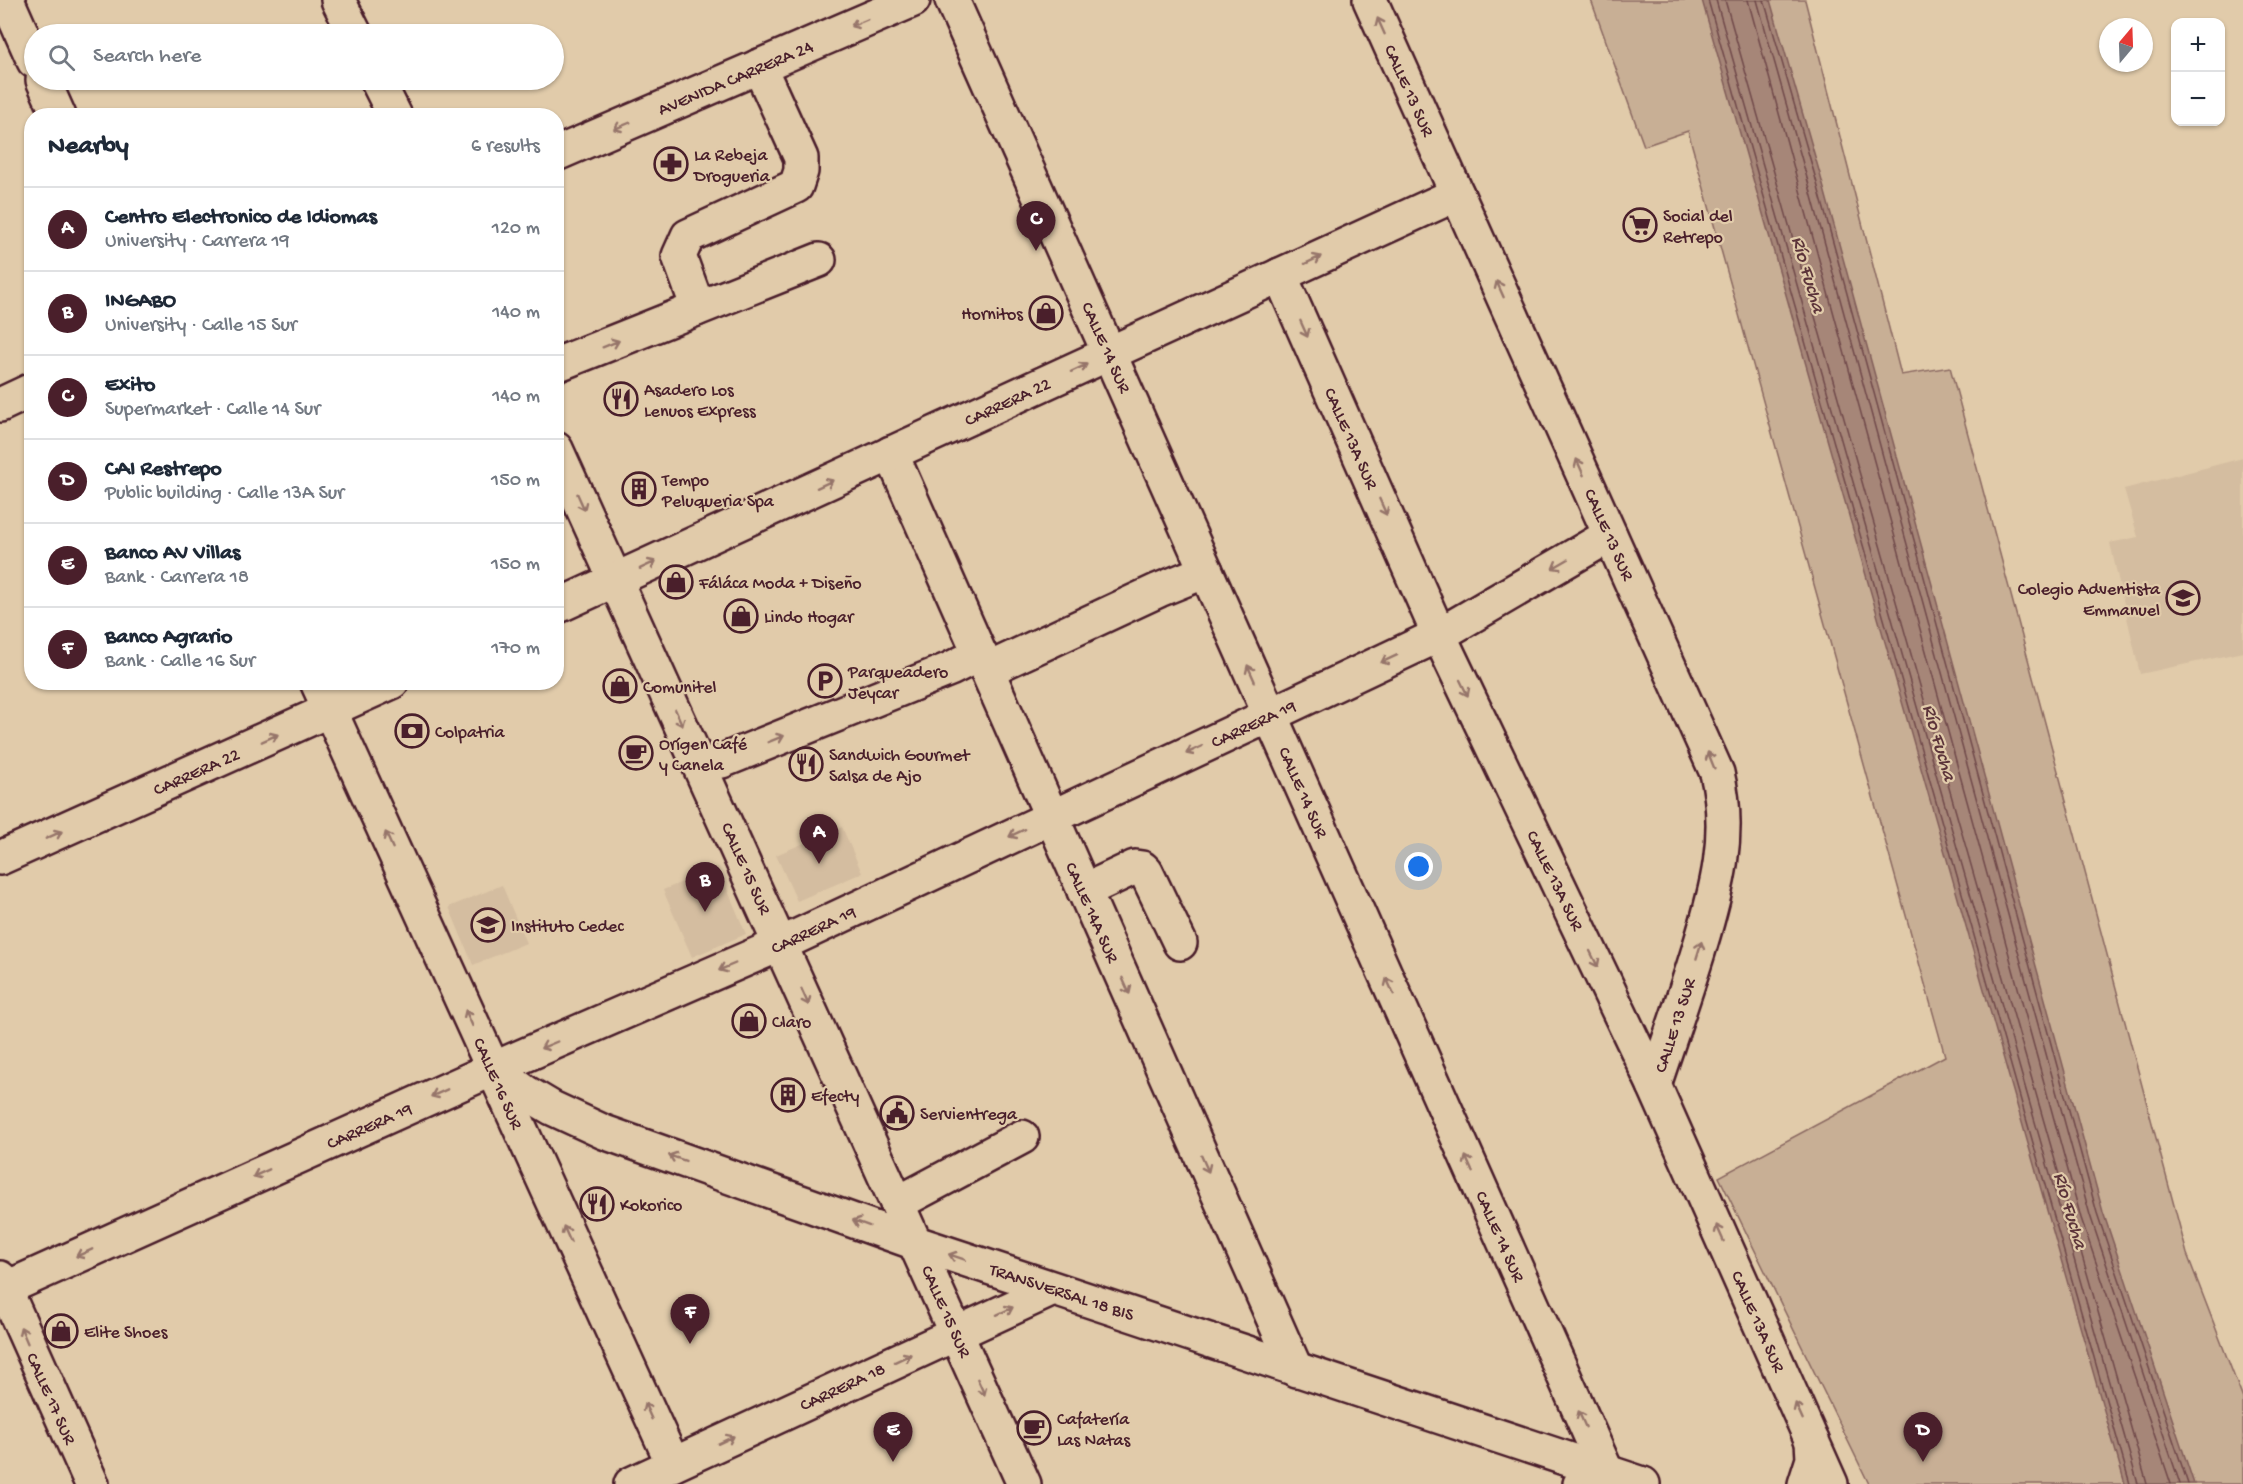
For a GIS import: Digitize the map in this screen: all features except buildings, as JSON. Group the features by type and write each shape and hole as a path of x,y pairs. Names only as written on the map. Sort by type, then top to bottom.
{"street":[{"path":"7,0 24,38"},
{"path":"338,0 350,24"},
{"name":"AVENIDA CARRERA 24","path":"564,151 913,0"},
{"name":"CALLE 14 SUR","path":"952,0 1270,715 1600,1480"},
{"name":"CALLE 13 SUR","path":"1370,0 1717,773 1722,797 1724,829 1715,896 1654,1085"},
{"path":"696,309 679,256 688,236 796,186 801,171 801,158 759,66"},
{"path":"48,90 56,108"},
{"path":"382,90 391,108"},
{"name":"CARRERA 22","path":"564,603 1457,194"},
{"path":"564,362 819,261"},
{"name":"CALLE 13A SUR","path":"1280,275 1439,635 1654,1085 1832,1484"},
{"path":"0,405 24,394"},
{"name":"CALLE 14A SUR","path":"891,453 1296,1370"},
{"name":"CALLE 15 SUR","path":"564,466 1024,1484"},
{"name":"CARRERA 19","path":"2,1286 781,944 1439,635 1610,535"},
{"path":"700,766 733,756 950,669 984,663 1002,663 1159,590 1206,571"},
{"name":"CARRERA 22","path":"0,858 324,697 356,690"},
{"name":"CALLE 16 SUR","path":"324,697 677,1474"},
{"path":"1084,891 1135,867 1142,868 1146,872 1179,943"},
{"name":"TRANSVERSAL 18 BIS","path":"493,1069 552,1108 604,1132 916,1243 1296,1370 1600,1480 1643,1484"},
{"path":"898,1203 1022,1137"},
{"name":"CALLE 17 SUR","path":"2,1286 92,1484"},
{"name":"CARRERA 18","path":"631,1484 677,1474 957,1333 1053,1289"},
{"path":"1805,1484 1813,1459 1812,1440"}],"shaded area":[{"path":"1591,0 1805,0 1901,375 1950,367 2187,1254 2243,1399 2243,1484 1869,1484 1719,1177 1945,1056 1688,131 1644,146"},
{"name":"Colegio Adventista Emmanuel","path":"2243,458 2243,652 2140,674 2110,543 2138,537 2124,489"},
{"path":"842,827 862,873 797,901 776,855"},
{"path":"718,867 746,934 692,957 663,890"},
{"name":"Instituto Cedec","path":"502,885 526,943 473,965 449,907"}],"water":[{"name":"Río Fucha","path":"1702,0 1770,0 1820,174 2103,1212 2194,1484 2125,1484"}],"place":[{"name":"La Rebeja Drogueria","path":"671,164"},
{"name":"Social del Retrepo","path":"1640,225"},
{"name":"Exito","path":"1036,251"},
{"name":"Hornitos","path":"1046,313"},
{"name":"Asadero Los Lenuos Express","path":"621,399"},
{"name":"Tempo Peluqueria Spa","path":"639,489"},
{"name":"Fáláca Moda + Diseño","path":"676,582"},
{"name":"Colegio Adventista Emmanuel","path":"2183,598"},
{"name":"Lindo Hogar","path":"741,616"},
{"name":"Parqueadero Jeycar","path":"825,681"},
{"name":"Comunitel","path":"620,686"},
{"name":"Colpatria","path":"412,731"},
{"name":"Orígen Café y Canela","path":"636,753"},
{"name":"Sandwich Gourmet Salsa de Ajo","path":"806,764"},
{"name":"Centro Electronico de Idiomas","path":"819,864"},
{"name":"INGABO","path":"705,912"},
{"name":"Instituto Cedec","path":"488,925"},
{"name":"Claro","path":"749,1021"},
{"name":"Efecty","path":"788,1095"},
{"name":"Servientrega","path":"897,1113"},
{"name":"Kokorico","path":"597,1204"},
{"name":"Elite Shoes","path":"61,1331"},
{"name":"Banco Agrario","path":"690,1344"},
{"name":"Cafatería Las Natas","path":"1034,1428"},
{"name":"Banco AV Villas","path":"893,1462"},
{"name":"CAI Restrepo","path":"1923,1462"}]}
